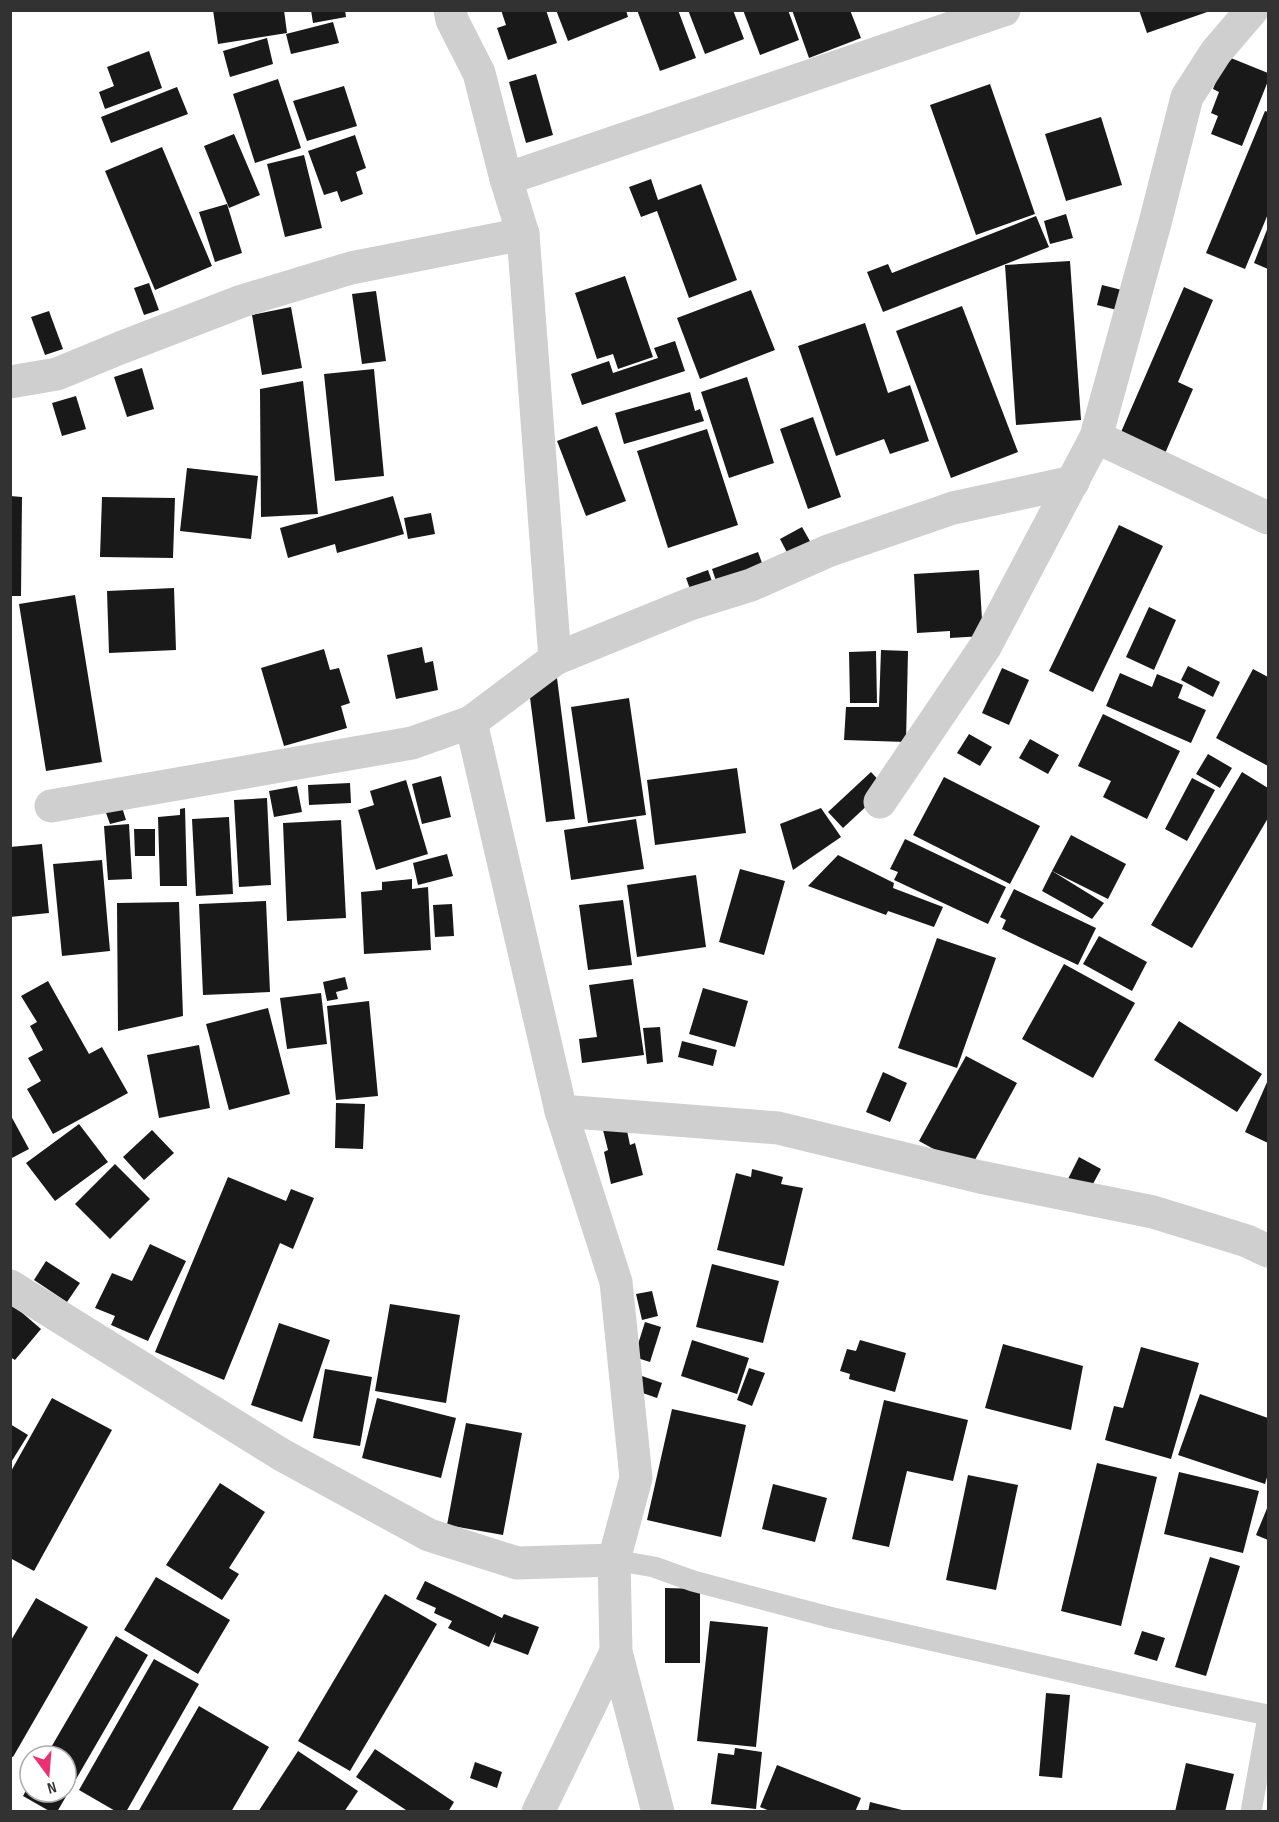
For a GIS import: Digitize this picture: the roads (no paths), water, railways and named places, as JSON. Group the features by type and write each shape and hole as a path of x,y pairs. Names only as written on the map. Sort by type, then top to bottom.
{"street":[{"path":"450,10 452,20 479,73 506,179 523,234 555,659"},
{"path":"506,179 1004,10"},
{"path":"880,802 985,647 1096,437 1187,97 1215,52 1257,16"},
{"path":"10,382 57,374 242,301 351,268 523,234"},
{"path":"1096,437 1269,518"},
{"path":"51,806 412,743 471,722 555,659 690,604 751,585 828,551 953,508 1073,482"},
{"path":"471,722 561,1111 616,1282 636,1478 614,1560 616,1652 658,1812"},
{"path":"561,1111 778,1128 980,1177 1153,1212 1247,1241 1269,1251"},
{"path":"10,1286 282,1455 429,1535 517,1563 614,1560"},
{"path":"538,1812 616,1652"}],"lane":[{"path":"614,1560 654,1567 693,1581 833,1618 1269,1716 1251,1812"}]}
